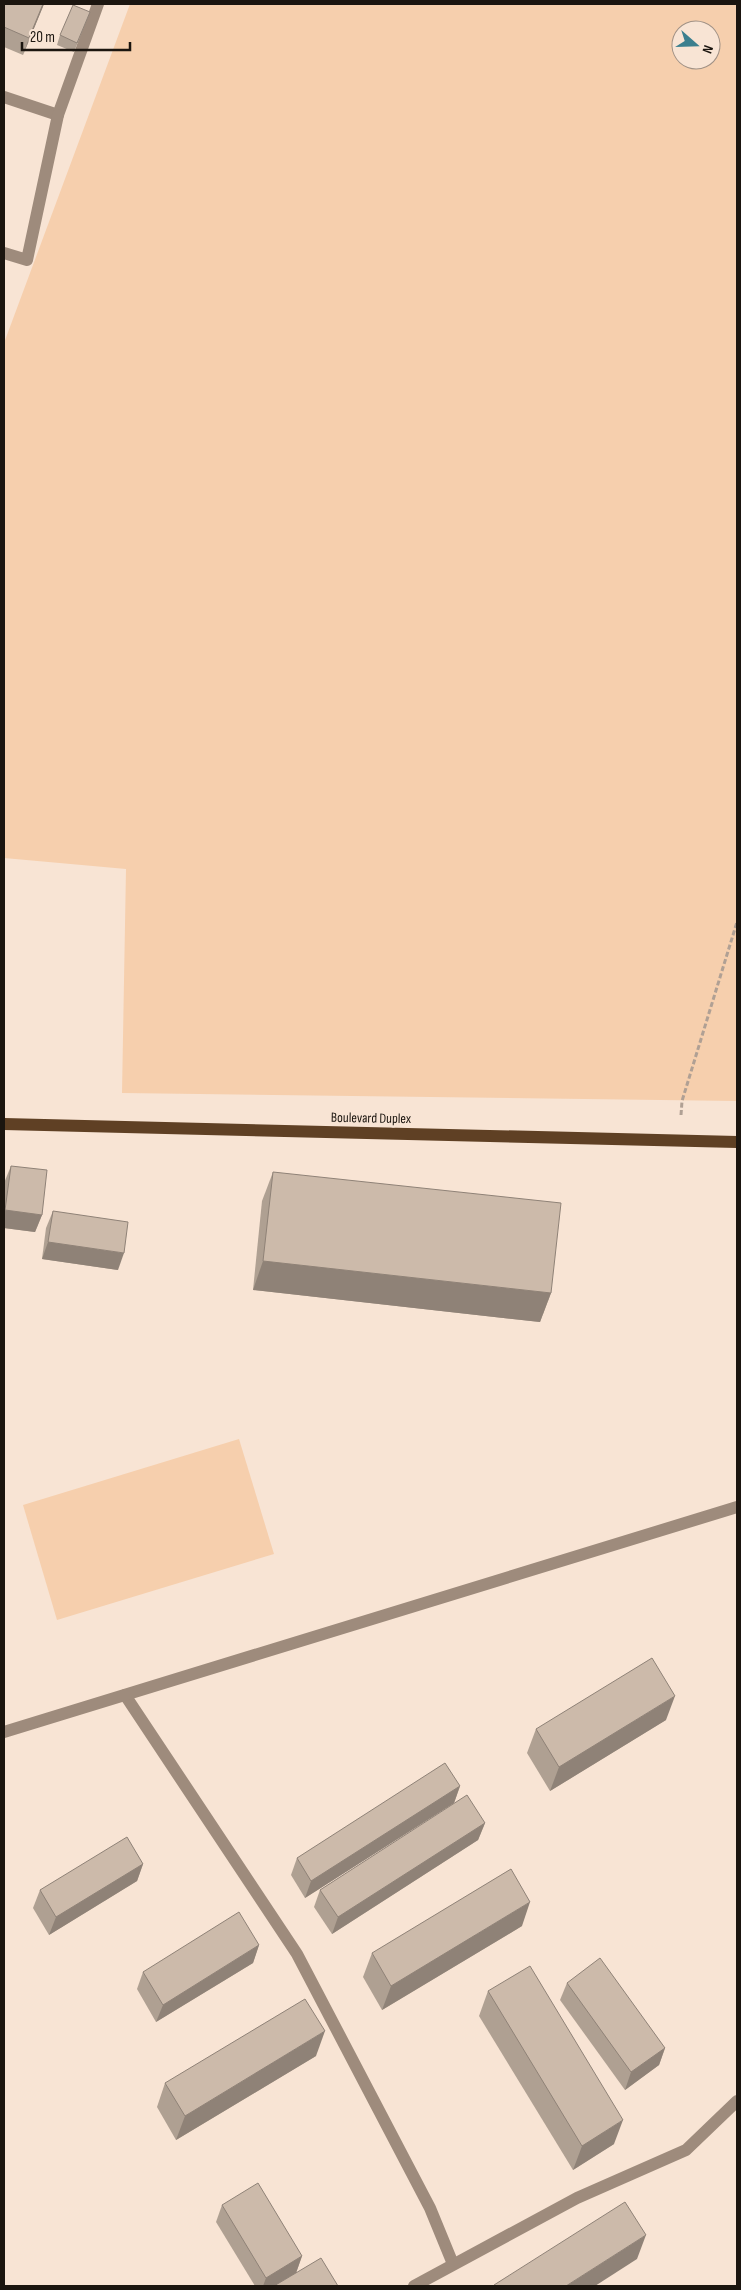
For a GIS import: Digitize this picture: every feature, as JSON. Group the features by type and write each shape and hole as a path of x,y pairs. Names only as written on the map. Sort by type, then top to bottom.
{"main road":[{"name":"Boulevard Duplex","path":"4,1124 737,1142"}],"street":[{"path":"4,252 27,260 58,115 98,4"},
{"path":"4,97 58,115"},
{"path":"4,1732 737,1506"},
{"path":"125,1695 297,1954 430,2208 453,2264"},
{"path":"414,2286 577,2198 686,2150 737,2101"}],"path":[{"path":"679,1140 682,1101 737,922"}],"shaded area":[{"path":"130,4 737,4 737,1101 122,1093 126,869 4,858 4,343"},
{"path":"239,1439 274,1554 57,1620 23,1505"}],"building":[{"path":"4,4 43,4 29,38 4,27"},
{"path":"73,5 90,12 77,43 60,35"},
{"path":"11,1166 47,1170 42,1215 5,1210"},
{"path":"273,1172 561,1203 551,1293 263,1261"},
{"path":"53,1211 128,1222 124,1253 48,1242"},
{"path":"652,1658 675,1696 559,1767 536,1729"},
{"path":"445,1763 460,1786 311,1881 297,1858"},
{"path":"467,1795 485,1823 338,1917 320,1890"},
{"path":"127,1837 143,1864 56,1917 40,1890"},
{"path":"511,1869 530,1902 391,1986 372,1953"},
{"path":"239,1912 259,1945 163,2005 143,1972"},
{"path":"600,1958 665,2048 631,2072 567,1983"},
{"path":"530,1966 623,2120 582,2146 488,1991"},
{"path":"305,1999 325,2031 185,2116 165,2083"},
{"path":"258,2183 302,2256 266,2278 222,2205"},
{"path":"625,2202 646,2235 566,2286 494,2285"},
{"path":"321,2258 338,2286 274,2286"}]}
